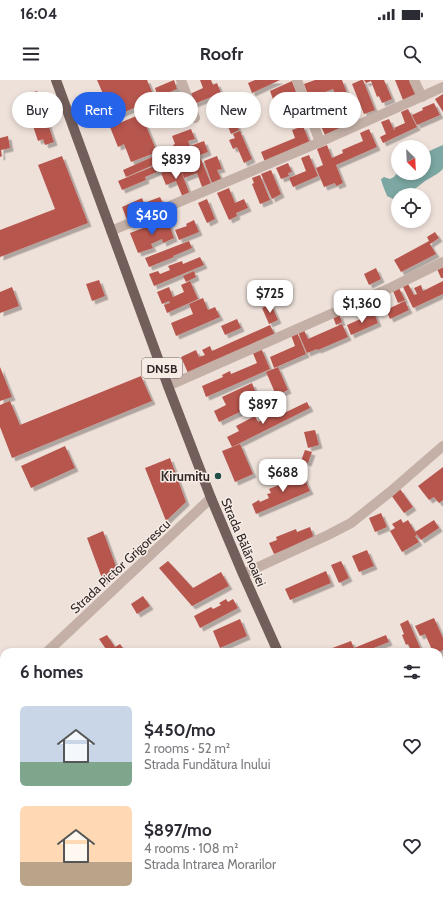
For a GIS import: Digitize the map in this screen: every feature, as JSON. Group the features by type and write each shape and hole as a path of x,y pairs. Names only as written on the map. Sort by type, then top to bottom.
{"main road":[{"name":"Strada Bălănoaiei","path":"56,80 168,386 211,498 242,574 276,648"}],"street":[{"path":"181,80 185,92"},
{"path":"297,80 320,142"},
{"path":"414,80 422,96"},
{"path":"111,231 443,88"},
{"path":"168,386 392,287 443,262"},
{"path":"242,574 328,536 351,523 390,492 443,446"},
{"name":"Strada Pictor Grigorescu","path":"51,648 211,498"}],"water":[{"path":"443,145 443,168 431,178 431,151"},
{"path":"384,177 390,179 427,180 416,188 391,188 391,198 387,196 381,179"}],"building":[{"path":"97,80 147,80 152,92 134,92 134,108 126,111 126,92 102,92"},
{"path":"174,80 177,89 170,92 156,92 155,88"},
{"path":"200,80 211,80 213,85 217,83 221,92 206,92 206,99 198,102 198,92 194,92 203,88"},
{"path":"255,80 280,80 254,92 252,92 248,83"},
{"path":"315,80 342,80 347,92 334,92 333,89 325,92 307,92 304,84"},
{"path":"363,80 375,110 364,114 361,106 361,92 355,92 352,84"},
{"path":"364,80 384,80 392,99 382,103 379,96 377,97 371,81 366,83"},
{"path":"395,80 410,80 416,95 403,100"},
{"path":"292,81 296,92 270,92"},
{"path":"443,94 443,112 435,99"},
{"path":"434,103 440,115 417,125 412,115 423,110 422,108"},
{"path":"408,109 417,127 383,143 380,137 386,134 381,122 389,119 395,130 394,128 405,123 401,112"},
{"path":"134,117 134,128 147,128 157,152 131,162 124,144 118,147 110,128 126,128 126,120"},
{"path":"34,128 49,128 54,142 45,145 43,139 38,141"},
{"path":"229,128 238,128 239,130 231,134"},
{"path":"304,128 310,143 265,162 261,152 295,138 292,130"},
{"path":"322,128 343,128 325,135"},
{"path":"191,129 195,139 188,141 190,146 204,141 208,152 180,163 173,145 175,144 172,136"},
{"path":"369,129 377,147 336,165 343,183 336,186 335,183 324,187 316,168 323,165 317,149 327,145 332,158 343,153 342,150 363,141 360,133"},
{"path":"240,131 252,159 244,163 237,147 233,149 229,140 235,138 233,134"},
{"path":"8,136 10,148 1,150 2,156 0,157 0,138"},
{"path":"168,150 171,157 126,177 123,170"},
{"path":"309,155 318,176 293,187 289,178 306,171 301,158"},
{"path":"62,156 88,223 0,257 0,230 55,209 38,165"},
{"path":"217,156 222,169 217,170 221,179 212,183 204,161"},
{"path":"201,159 211,184 202,187 197,173 184,178 180,167"},
{"path":"169,160 171,166 145,177 146,180 122,190 118,181"},
{"path":"288,163 292,172 288,173 289,176 281,179 276,168"},
{"path":"179,166 190,195 183,198 176,181 166,185 161,173"},
{"path":"271,170 281,194 272,199 261,174"},
{"path":"260,175 270,200 260,204 252,184 254,183 252,178"},
{"path":"229,188 235,203 244,199 248,208 236,213 237,216 229,220 217,193"},
{"path":"160,197 164,205 127,220 122,207 142,198 144,203"},
{"path":"207,199 215,219 207,223 198,203"},
{"path":"167,219 174,238 163,243 162,239 151,244 153,248 138,253 130,233"},
{"path":"194,220 199,232 179,240 175,230 187,226 186,224"},
{"path":"435,232 439,238 430,244 436,254 401,272 394,260 429,241 427,237"},
{"path":"189,241 192,248 149,267 145,258"},
{"path":"200,257 204,265 154,286 149,274 158,271 160,274 170,270 168,266 182,261 183,264"},
{"path":"443,267 443,278 441,278 437,269"},
{"path":"376,268 381,279 369,285 364,274"},
{"path":"194,271 196,277 186,282 183,276"},
{"path":"99,280 105,296 92,301 86,284"},
{"path":"190,281 198,299 167,313 164,305 170,303 169,301 162,304 157,292 169,287 173,297 184,292 181,285"},
{"path":"443,281 443,294 413,308 403,287 408,284 414,295 417,294 414,288 421,285 423,291"},
{"path":"12,287 19,306 0,313 0,292"},
{"path":"399,288 405,300 398,303 393,291"},
{"path":"381,296 386,309 379,312 373,299"},
{"path":"203,298 208,310 215,307 220,317 176,336 171,323 193,314 189,304"},
{"path":"372,300 377,311 371,314 366,303"},
{"path":"405,301 409,310 390,319 386,310"},
{"path":"271,304 278,320 269,324 262,308"},
{"path":"374,313 378,323 351,335 347,325"},
{"path":"339,314 342,322 336,325 333,317"},
{"path":"237,319 241,328 225,335 221,326"},
{"path":"342,324 348,337 318,350 317,349 307,353 298,332 304,330 308,339"},
{"path":"270,325 275,335 188,373 181,357 196,350 199,357 205,355 202,350 210,346 212,351"},
{"path":"297,332 306,354 274,368 270,357 295,346 291,335"},
{"path":"261,348 270,369 206,397 202,386 223,377 222,375 230,371 231,374 257,363 252,351"},
{"path":"0,367 12,397 0,401"},
{"path":"278,367 288,390 277,395 281,405 266,411 262,401 276,395 266,372"},
{"path":"141,376 152,401 12,458 0,427 0,405 10,401 20,425"},
{"path":"252,383 256,393 247,397 250,404 245,406 246,409 219,422 214,411 226,405 222,397"},
{"path":"307,402 310,408 232,447 227,437 239,431 236,426 255,416 258,422 280,411 282,414"},
{"path":"315,430 319,445 308,448 304,432"},
{"path":"240,444 253,474 235,482 222,451"},
{"path":"65,446 75,468 31,488 21,466"},
{"path":"305,450 312,452 308,463 301,461"},
{"path":"170,458 186,502 166,521 145,468"},
{"path":"443,467 443,500 439,503 434,497 429,500 418,486"},
{"path":"302,473 310,491 256,514 252,504 259,500 260,502 269,498 267,494 271,493 269,489 279,485 278,483"},
{"path":"400,489 413,507 404,513 391,495"},
{"path":"381,513 387,527 375,532 369,518"},
{"path":"401,519 403,523 408,520 417,535 415,536 419,542 402,552 390,531 395,528 392,524"},
{"path":"434,520 439,528 421,540 415,532"},
{"path":"310,527 314,538 274,554 269,543 277,540 276,537 296,529 297,532"},
{"path":"103,531 117,569 103,581 87,538"},
{"path":"367,550 374,566 359,572 352,556"},
{"path":"168,561 193,588 221,572 229,586 192,606 159,568"},
{"path":"341,561 349,578 339,583 331,565"},
{"path":"326,571 331,583 290,600 285,589"},
{"path":"143,596 150,606 137,614 131,604"},
{"path":"226,599 228,602 233,599 238,608 200,628 194,616 211,607 213,609 221,605 219,603"},
{"path":"434,618 443,638 443,648 431,648 425,634 420,636 415,626"},
{"path":"240,619 247,636 220,648 213,631"},
{"path":"408,620 420,648 410,648 408,644 406,645 400,624"},
{"path":"107,635 115,647 120,644 123,648 105,648 99,639"},
{"path":"386,635 389,642 374,648 354,648"},
{"path":"351,641 354,648 332,648"}],"place":[{"name":"Kirumitu","path":"218,476"}]}
